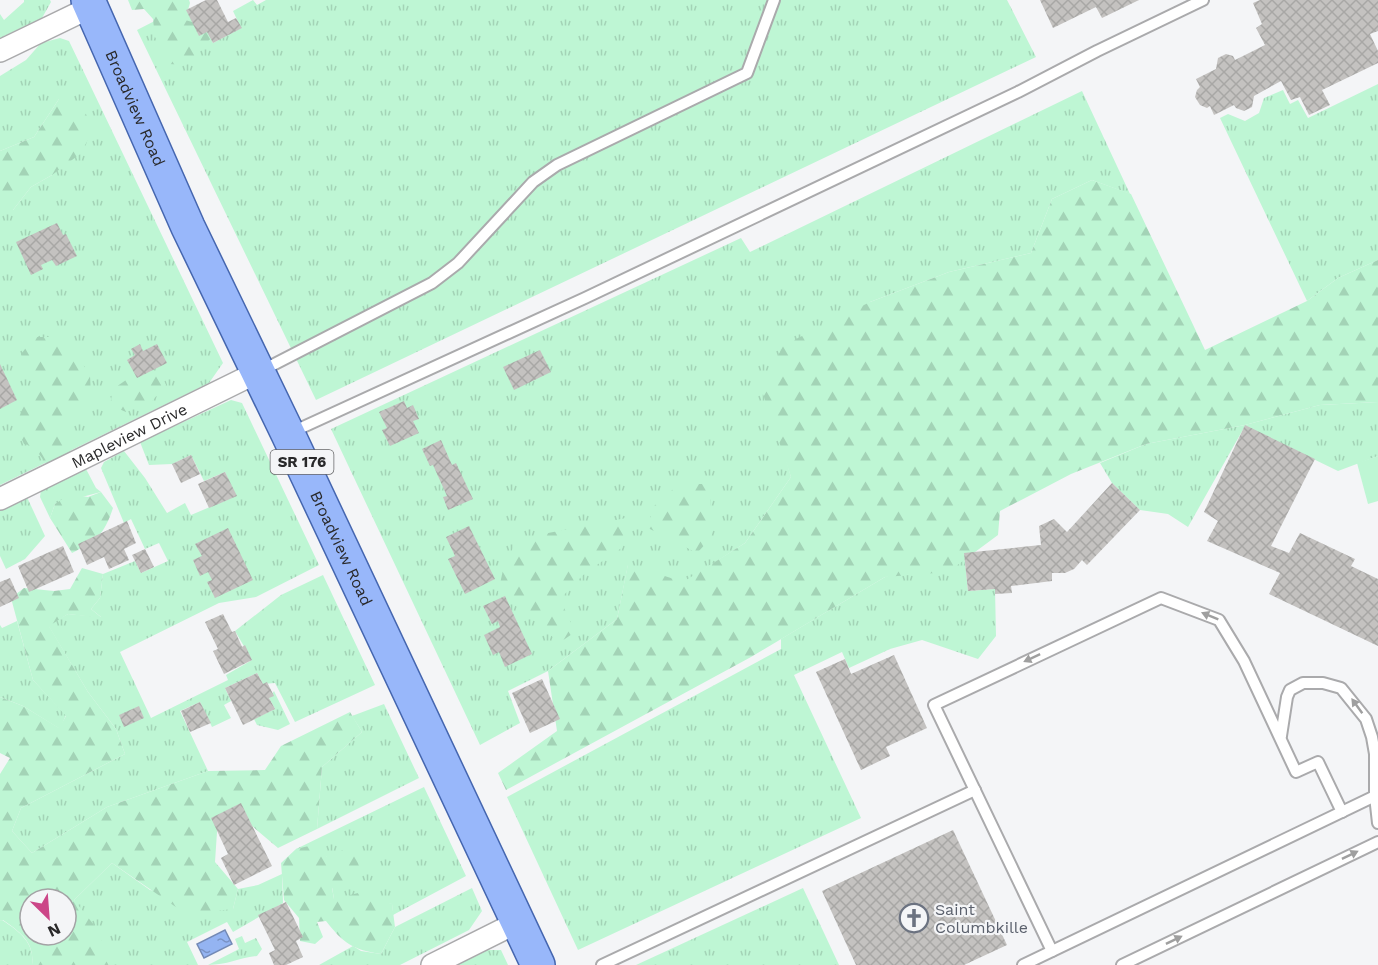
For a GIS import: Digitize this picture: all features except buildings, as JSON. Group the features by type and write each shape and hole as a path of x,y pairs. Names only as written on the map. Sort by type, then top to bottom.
{"main road":[{"name":"Broadview Road","path":"90,3 188,227 538,965"}],"street":[{"path":"0,51 90,3"},
{"name":"Mapleview Drive","path":"0,499 258,372"},
{"path":"432,965 518,922"}],"lane":[{"path":"258,372 432,283 458,263 533,182 558,165 747,73 774,0"},
{"path":"288,434 585,298 1028,87 1203,0"},
{"path":"1052,951 934,705 1161,598 1219,620 1244,662 1281,736 1296,772 1318,762 1342,812"},
{"path":"1281,736 1290,690 1304,683 1323,683 1341,688 1366,719 1372,737 1375,754 1375,796 1378,823"},
{"path":"602,965 975,790"},
{"path":"1023,965 1375,796"},
{"path":"1122,965 1378,842"}],"green space":[{"path":"24,0 50,0 51,2 42,18 0,38 0,14 4,20"},
{"path":"128,0 189,0 185,20 207,26 213,36 186,65 169,64 155,37 153,19 144,9 132,10"},
{"path":"253,0 257,5 266,0 1007,0 1036,57 316,400 137,30 184,6 207,32 213,43 241,28 233,11"},
{"path":"60,38 69,41 223,363 209,383 0,485 0,210 13,210 31,187 52,175 59,99 34,137 0,151 0,76 26,60 41,43"},
{"path":"1378,84 1378,260 1338,278 1307,301 1220,118 1228,114 1245,121 1259,113 1264,98 1283,90 1290,104 1298,100 1308,118"},
{"path":"1082,91 1130,194 1092,180 1052,199 1031,253 949,272 870,302 782,446 791,477 745,543 683,583 628,565 617,619 548,671 508,691 520,723 480,745 331,429 741,238 750,252"},
{"path":"59,99 82,107 92,125 84,151 52,175 31,187 13,210 0,210 0,151 34,137"},
{"path":"1092,180 1131,194 1205,350 1307,301 1338,278 1378,260 1378,402 1320,405 1245,425 1146,444 1071,474 1000,511 998,535 948,572 885,577 751,657 506,790 498,773 557,731 548,671 617,619 628,564 683,582 745,543 791,477 763,394 782,346 870,302 949,272 1031,253 1052,199"},
{"path":"35,337 56,337 73,350 90,375 91,396 74,410 63,430 71,452 48,466 33,446 24,444 16,427 33,385 21,354"},
{"path":"146,370 160,372 166,385 152,401 126,412 110,405 113,389"},
{"path":"231,400 242,403 319,565 256,597 219,603 120,652 151,718 228,680 226,675 252,660 235,631 281,595 323,575 375,685 295,722 275,683 263,684 257,673 225,688 231,701 224,705 231,718 212,727 200,702 180,711 208,771 107,807 32,853 12,831 21,808 125,754 116,729 88,692 48,625 68,614 101,617 91,609 100,598 103,574 135,561 141,573 168,561 159,543 145,549 131,519 124,523 101,468 104,462 124,451 145,478 167,513 185,503 191,515 236,496 225,472 204,481 191,455 172,464 149,465 140,442"},
{"path":"1378,402 1378,456 1338,471 1245,426 1188,527 1168,514 1140,510 1112,483 1100,463 1146,444 1245,425 1320,405"},
{"path":"1378,456 1378,501 1368,504 1357,463"},
{"path":"86,469 96,488 101,492 55,504 50,518 40,497 41,490"},
{"path":"679,484 706,484 710,497 712,537 697,553 648,528 653,507"},
{"path":"101,492 113,508 106,525 94,540 72,553 50,518 55,504 70,494 88,497"},
{"path":"26,495 45,536 25,559 6,569 0,556 0,508"},
{"path":"626,518 623,547 585,573 560,599 575,632 559,643 535,620 498,593 503,570 517,539"},
{"path":"964,553 968,591 995,589 996,636 978,659 922,640 890,649 849,668 842,652 794,675 861,818 578,950 507,797 781,649 781,639 885,577"},
{"path":"82,568 103,574 100,598 91,609 102,618 68,614 49,626 88,692 116,729 125,754 21,808 12,831 32,853 107,807 208,771 265,770 281,746 350,712 362,732 322,767 317,829 278,848 245,820 218,817 215,862 238,889 233,909 186,914 112,863 78,896 78,887 18,887 18,932 3,920 0,921 0,774 10,758 0,753 0,697 23,706 59,728 66,716 33,680 11,598 24,588 54,591 70,589"},
{"path":"17,621 33,680 66,715 60,729 23,706 0,697 0,625 2,628"},
{"path":"274,691 290,724 278,730 257,725 254,719 275,709 269,698"},
{"path":"384,704 419,778 317,829 322,767 362,732 352,716"},
{"path":"424,787 466,876 393,915 392,904 334,899 327,857 296,849"},
{"path":"313,845 327,857 343,850 357,856 360,872 332,888 334,899 358,893 392,904 395,927 381,954 349,944 326,921 317,922 323,937 315,944 300,941 299,918 284,900 281,863 296,849"},
{"path":"112,863 150,890 233,909 238,889 258,885 282,874 283,903 233,932 227,922 187,942 198,965 109,965 78,907 78,896"},
{"path":"472,888 482,911 469,930 400,965 319,965 353,946 361,951 381,954 395,927"},
{"path":"803,888 839,965 636,965"},
{"path":"78,905 98,930 109,965 32,965 30,947 78,947"},
{"path":"2,920 18,932 18,947 30,947 32,965 0,965 0,921"},
{"path":"242,936 245,943 256,938 262,949 257,956 208,965 239,949 235,939"},
{"path":"481,950 501,950 508,965 452,965"}],"water":[{"path":"225,930 232,944 204,958 197,944"}],"place":[{"name":"Saint Columbkille","path":"914,918"}]}
